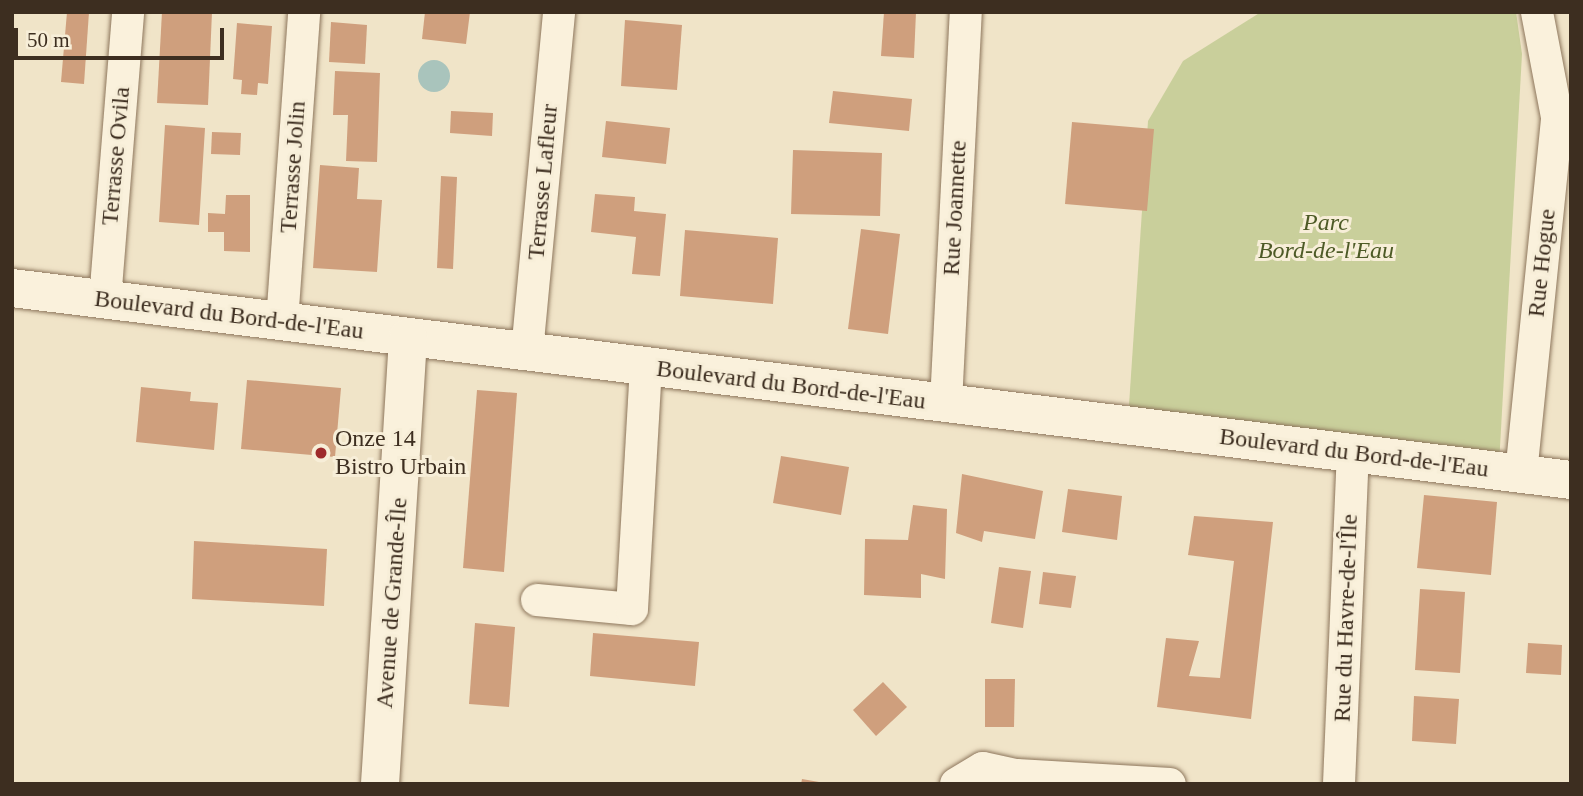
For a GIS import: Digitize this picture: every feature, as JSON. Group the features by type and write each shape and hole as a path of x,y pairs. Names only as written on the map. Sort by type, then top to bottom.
{"street":[{"name":"Terrasse Ovila","path":"105,300 128,12"},
{"name":"Terrasse Jolin","path":"282,322 303,12"},
{"name":"Terrasse Lafleur","path":"527,352 559,12"},
{"name":"Rue Joannette","path":"946,404 966,12"},
{"name":"Rue Hogue","path":"1521,474 1557,117 1557,55 1537,12"},
{"name":"Boulevard du Bord-de-l'Eau","path":"12,288 1571,480"},
{"name":"Avenue de Grande-Île","path":"380,784 408,338"},
{"path":"537,600 632,608 646,367"},
{"name":"Rue du Havre-de-l'Île","path":"1339,784 1353,453"},
{"path":"956,784 984,768 1017,780 1170,784"}],"green space":[{"name":"Parc Bord-de-l'Eau","path":"1261,12 1516,12 1522,54 1499,465 1127,435 1148,121 1183,61"}],"water":[{"path":"434,60 446,64 450,76 446,88 434,92 422,88 418,76 422,64"}],"building":[{"path":"67,12 89,12 84,84 61,82"},
{"path":"162,12 212,12 208,105 157,103"},
{"path":"425,12 470,12 466,44 422,39"},
{"path":"884,12 916,12 914,58 881,56"},
{"path":"625,20 682,25 677,90 621,86"},
{"path":"331,22 367,25 365,64 329,62"},
{"path":"237,23 272,26 268,84 258,83 257,95 241,94 242,80 233,79"},
{"path":"335,71 380,73 377,162 346,161 348,115 333,115"},
{"path":"833,91 912,99 909,131 829,123"},
{"path":"451,111 493,113 492,136 450,133"},
{"path":"606,121 670,128 666,164 602,157"},
{"path":"1072,122 1154,129 1147,211 1065,204"},
{"path":"165,125 205,128 199,225 159,222"},
{"path":"212,132 241,133 240,155 211,154"},
{"path":"793,150 882,153 880,216 791,214"},
{"path":"320,165 359,168 357,199 382,200 377,272 313,268"},
{"path":"441,176 457,177 453,269 437,268"},
{"path":"595,194 635,197 634,211 666,214 660,276 632,274 636,237 591,232"},
{"path":"226,195 250,195 250,252 224,251 224,232 208,232 208,213 225,214"},
{"path":"861,229 900,234 888,334 848,329"},
{"path":"685,230 778,238 773,304 680,296"},
{"path":"247,380 341,388 335,457 241,449"},
{"path":"141,387 191,392 190,401 218,403 214,450 136,442"},
{"path":"477,390 517,393 504,572 463,568"},
{"path":"781,456 849,467 841,515 773,503"},
{"path":"962,474 1043,491 1035,539 984,531 982,542 956,533"},
{"path":"1068,489 1122,496 1117,540 1062,532"},
{"path":"1424,495 1497,502 1491,575 1417,568"},
{"path":"913,505 947,509 945,579 921,574 921,598 864,595 865,539 908,540"},
{"path":"1194,516 1273,522 1251,719 1157,707 1166,638 1199,641 1189,676 1220,678 1234,561 1188,555"},
{"path":"194,541 327,549 324,606 192,599"},
{"path":"999,567 1031,571 1023,628 991,623"},
{"path":"1043,572 1076,576 1071,608 1039,604"},
{"path":"1420,589 1465,592 1460,673 1415,670"},
{"path":"475,623 515,627 509,707 469,704"},
{"path":"593,633 699,642 695,686 590,676"},
{"path":"1528,643 1562,645 1561,675 1526,673"},
{"path":"985,679 1015,679 1014,727 985,727"},
{"path":"883,682 907,707 876,736 853,710"},
{"path":"1414,696 1459,699 1456,744 1412,741"},
{"path":"802,779 819,782 819,784 801,784"}],"place":[{"name":"Onze 14 Bistro Urbain","path":"321,453"}]}
